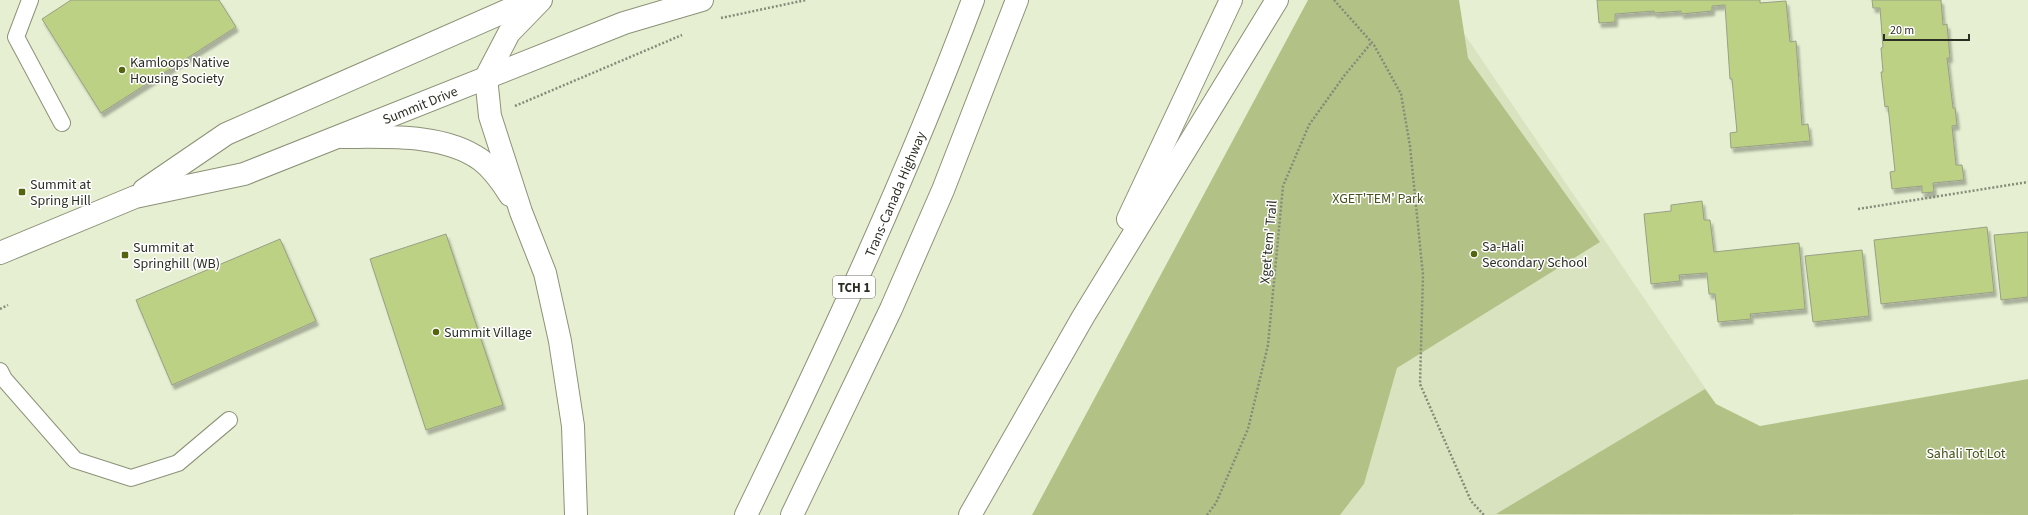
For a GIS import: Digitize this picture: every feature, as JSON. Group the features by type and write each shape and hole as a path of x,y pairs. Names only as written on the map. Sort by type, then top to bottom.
{"main road":[{"name":"Summit Drive","path":"135,197 226,134 531,0"},
{"path":"541,0 509,32 486,77 490,116 521,212 545,273 560,341 573,426 576,515"},
{"name":"Summit Drive","path":"0,253 135,197 244,174 342,137 486,77 624,23 702,0"},
{"name":"Trans-Canada Highway","path":"746,515 852,292 904,175 974,0"},
{"name":"TCH 1","path":"792,515 891,309 943,190 992,68 1017,0"},
{"path":"1083,317 1231,0"},
{"path":"970,515 1083,317 1277,0"},
{"path":"342,137 409,138 458,146 481,160 499,178 521,212"}],"lane":[{"path":"30,0 16,37 62,123"},
{"path":"0,371 4,379 76,460 131,478 178,463 229,420"}],"path":[{"path":"720,19 727,16 806,0"},
{"path":"1334,0 1372,42 1401,94 1410,146 1423,275 1420,384 1471,501 1484,515"},
{"path":"511,107 684,34"},
{"name":"Xget'tem' Trail","path":"1207,515 1216,503 1248,429 1268,345 1283,186 1309,125 1344,76 1372,42"},
{"path":"1858,209 2028,182"},
{"path":"0,309 8,305"}],"shaded area":[{"name":"Sa-Hali Secondary School","path":"1446,7 1793,515 1340,515 1364,484"}],"green space":[{"name":"XGET'TEM' Park","path":"1308,0 1459,0 1468,58 1600,242 1397,368 1364,484 1340,515 1032,515"},
{"name":"Sahali Tot Lot","path":"2028,379 2028,515 1496,514 1705,389 1716,404 1760,426"}],"building":[{"name":"Kamloops Native Housing Society","path":"71,0 219,0 236,27 101,113 42,19"},
{"path":"1597,0 1760,0 1760,3 1786,1 1790,42 1796,41 1802,125 1808,124 1810,141 1731,148 1730,133 1737,132 1732,79 1730,79 1725,5 1712,6 1712,11 1681,14 1681,11 1654,13 1654,11 1615,14 1615,22 1599,23"},
{"path":"1872,0 1941,0 1943,25 1947,24 1950,58 1947,58 1953,108 1955,108 1957,125 1952,126 1956,165 1962,165 1964,180 1933,183 1934,192 1922,193 1922,186 1892,189 1890,172 1895,171 1888,106 1885,107 1881,72 1883,72 1881,48 1883,47 1880,8 1873,8"},
{"path":"1702,201 1704,220 1710,220 1714,252 1799,243 1805,309 1750,314 1751,319 1718,322 1715,294 1709,294 1707,273 1679,275 1680,281 1651,284 1644,214 1671,211 1671,205"},
{"path":"1987,227 1994,292 1881,304 1874,240"},
{"path":"2028,232 2028,297 2001,300 1994,235"},
{"name":"Summit Village","path":"446,234 503,405 426,430 370,259"},
{"path":"280,239 316,321 172,385 136,300"},
{"path":"1862,250 1869,316 1813,322 1805,256"}],"place":[{"name":"Kamloops Native Housing Society","path":"122,70"},
{"name":"Summit at Spring Hill","path":"22,192"},
{"name":"Sa-Hali Secondary School","path":"1474,254"},
{"name":"Summit at Springhill (WB)","path":"125,255"},
{"name":"Summit Village","path":"436,332"}]}
